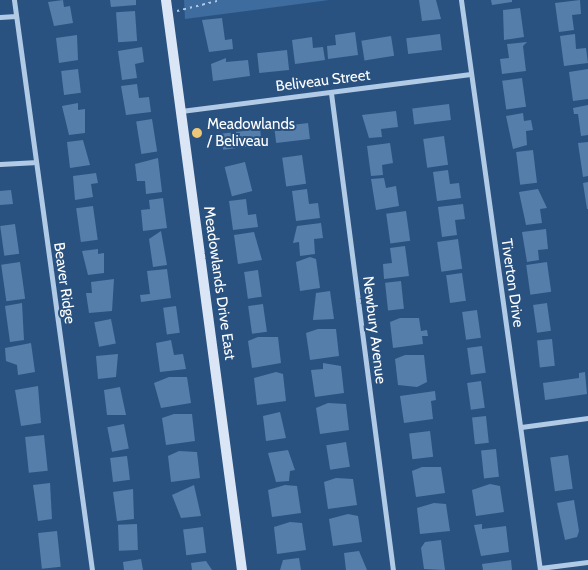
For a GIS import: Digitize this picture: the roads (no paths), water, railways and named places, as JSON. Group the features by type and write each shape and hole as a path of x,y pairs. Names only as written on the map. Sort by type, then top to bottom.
{"main road":[{"name":"Meadowlands Drive East","path":"166,0 242,570"}],"street":[{"name":"Beaver Ridge","path":"14,0 33,162 92,570"},
{"name":"Tiverton Drive","path":"461,0 469,74 540,569"},
{"path":"0,17 16,16"},
{"name":"Beliveau Street","path":"181,111 469,74"},
{"name":"Newbury Avenue","path":"331,93 393,570"},
{"path":"0,164 33,162"},
{"path":"521,427 588,418"},
{"path":"540,569 588,562"}],"place":[{"name":"Meadowlands / Beliveau","path":"197,133"}]}
